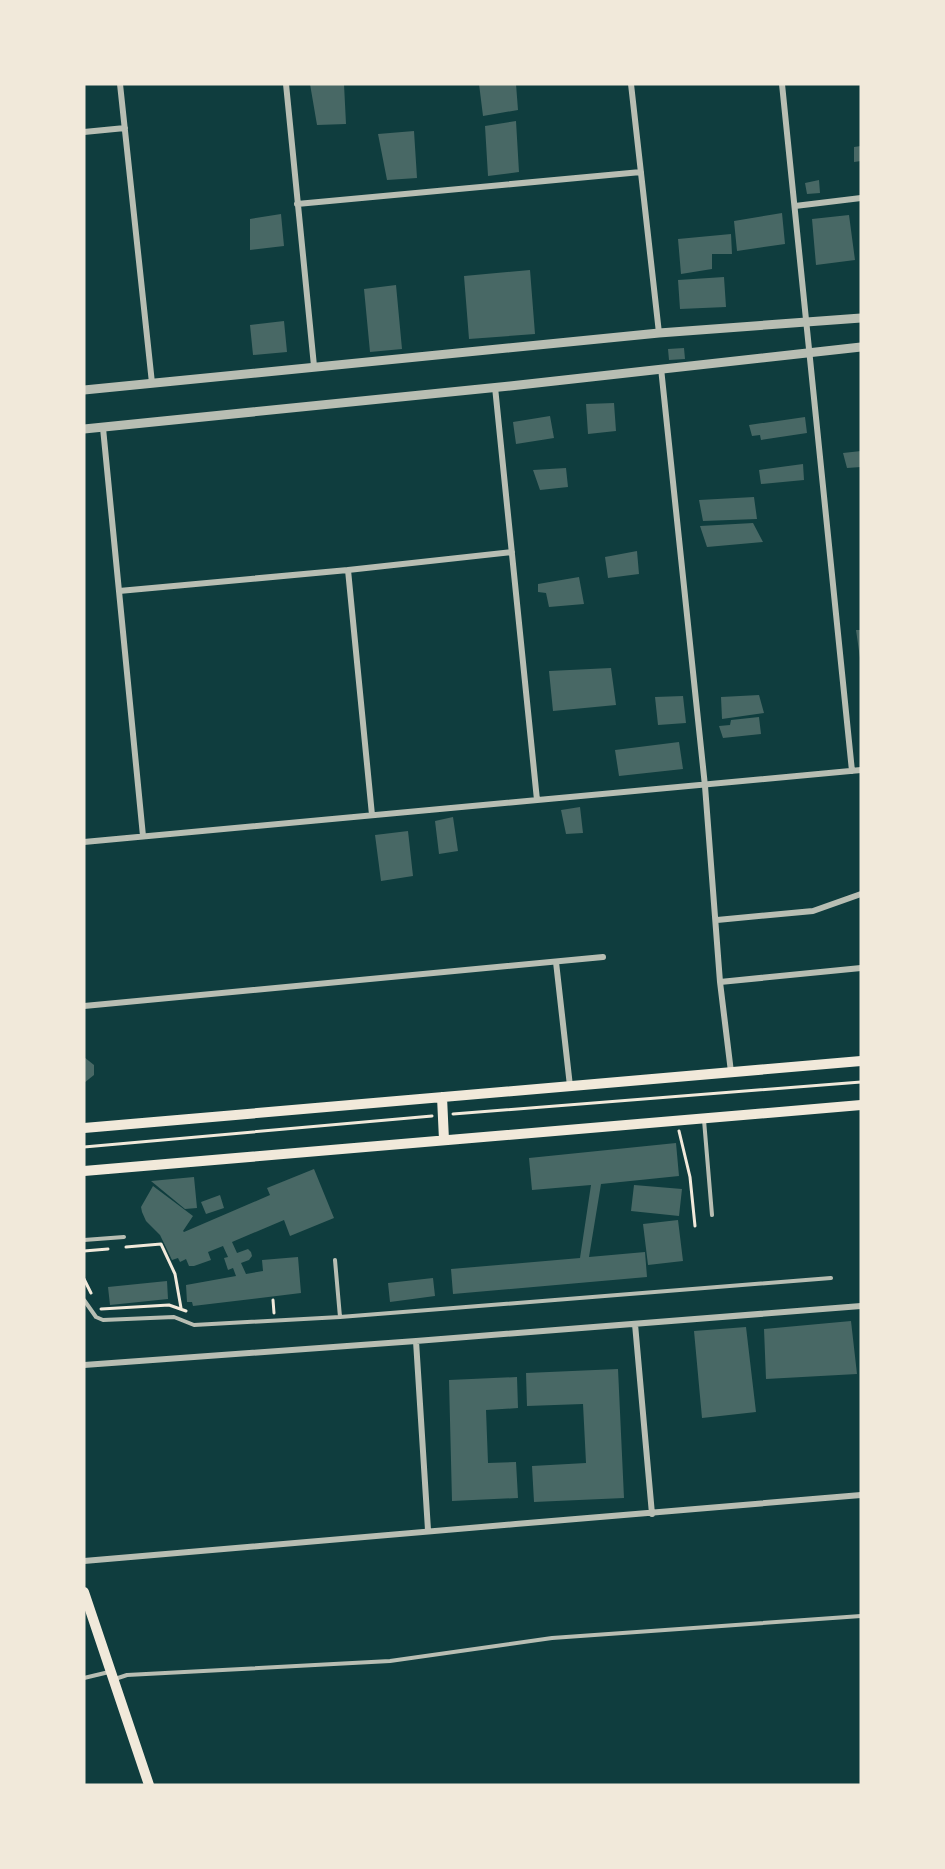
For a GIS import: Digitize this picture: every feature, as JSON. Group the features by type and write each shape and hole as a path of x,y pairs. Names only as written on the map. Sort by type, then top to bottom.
{"main road":[{"path":"84,1128 861,1061"},
{"path":"442,1097 444,1140"},
{"path":"84,1171 861,1105"},
{"path":"84,1592 149,1785"}],"street":[{"path":"120,84 152,383"},
{"path":"286,84 314,366"},
{"path":"631,84 659,333"},
{"path":"782,84 852,771"},
{"path":"84,132 125,128"},
{"path":"297,204 641,172"},
{"path":"795,206 861,198"},
{"path":"84,390 659,333 861,318"},
{"path":"84,429 861,347"},
{"path":"661,368 705,786 720,982 731,1072"},
{"path":"495,387 537,800"},
{"path":"103,428 143,836"},
{"path":"119,591 512,552"},
{"path":"348,570 372,815"},
{"path":"84,842 861,770"},
{"path":"717,920 813,911 861,894"},
{"path":"84,1006 603,957"},
{"path":"556,962 570,1086"},
{"path":"720,982 861,968"},
{"path":"84,1365 861,1306"},
{"path":"635,1324 652,1514"},
{"path":"416,1341 428,1530"},
{"path":"84,1561 861,1495"}],"lane":[{"path":"704,1118 712,1215"},
{"path":"84,1240 124,1237"},
{"path":"335,1260 340,1317"},
{"path":"84,1300 96,1317 103,1320 174,1317 195,1325 340,1317 831,1278"},
{"path":"84,1678 390,1661 552,1638 861,1616"}],"path":[{"path":"84,1147 443,1115 861,1082"},
{"path":"678,1120 679,1138 690,1177 695,1226"},
{"path":"161,1244 175,1274 181,1308"},
{"path":"84,1279 94,1298"},
{"path":"273,1300 274,1314"},
{"path":"98,1306 102,1309 169,1305 189,1313"}],"building":[{"path":"310,84 344,84 346,124 317,125"},
{"path":"479,84 516,84 518,110 483,116"},
{"path":"516,121 519,172 488,176 485,126"},
{"path":"414,131 417,178 387,180 378,134"},
{"path":"861,146 861,161 854,162 854,147"},
{"path":"819,180 820,193 807,194 805,183"},
{"path":"782,213 785,244 737,251 734,221"},
{"path":"281,214 284,246 250,250 250,219"},
{"path":"849,215 855,260 816,265 812,219"},
{"path":"731,234 732,254 712,254 712,269 681,274 678,239"},
{"path":"530,270 535,334 469,339 464,276"},
{"path":"724,277 726,307 680,309 678,280"},
{"path":"396,285 402,349 370,352 364,289"},
{"path":"284,321 287,352 253,355 250,325"},
{"path":"684,348 685,359 669,360 668,349"},
{"path":"614,403 616,431 588,434 586,404"},
{"path":"550,416 554,438 516,444 513,422"},
{"path":"805,417 807,433 761,440 760,435 752,436 749,425"},
{"path":"861,451 861,467 847,468 843,453"},
{"path":"803,464 804,480 761,484 759,470"},
{"path":"566,468 568,487 540,490 533,470"},
{"path":"754,497 757,519 703,521 699,500"},
{"path":"753,523 763,542 707,547 700,526"},
{"path":"637,551 639,574 608,578 605,557"},
{"path":"579,577 584,604 549,607 546,593 538,592 538,584"},
{"path":"856,630 861,630 861,658 860,658"},
{"path":"611,668 616,705 553,711 549,671"},
{"path":"759,695 764,713 722,719 721,697"},
{"path":"683,696 686,723 658,725 655,697"},
{"path":"759,717 761,734 723,738 719,726 730,725 731,720"},
{"path":"679,742 683,769 619,776 615,750"},
{"path":"580,807 583,833 566,834 561,810"},
{"path":"453,817 458,851 439,854 435,821"},
{"path":"408,831 413,876 381,881 375,835"},
{"path":"84,1057 94,1065 94,1075 84,1083"},
{"path":"676,1143 679,1176 601,1184 589,1257 645,1252 647,1277 453,1294 451,1269 580,1258 591,1185 532,1190 529,1158"},
{"path":"314,1169 334,1218 290,1236 284,1220 232,1242 237,1253 248,1249 251,1252 252,1256 249,1260 241,1263 246,1274 263,1271 262,1260 298,1257 301,1293 193,1306 192,1302 187,1302 186,1285 236,1276 233,1268 228,1270 224,1258 228,1257 223,1246 208,1252 211,1260 194,1266 189,1266 186,1259 180,1262 178,1258 172,1260 160,1235 146,1221 142,1212 141,1207 153,1186 193,1216 184,1232 270,1195 267,1188"},
{"path":"194,1177 197,1208 185,1209 151,1181"},
{"path":"634,1185 682,1189 679,1216 631,1211"},
{"path":"220,1195 224,1208 206,1214 201,1202"},
{"path":"678,1220 683,1261 648,1265 643,1224"},
{"path":"433,1278 435,1296 390,1302 388,1283"},
{"path":"167,1281 168,1299 110,1305 108,1287"},
{"path":"851,1321 857,1374 766,1379 764,1329"},
{"path":"746,1327 756,1412 702,1418 694,1331"},
{"path":"618,1369 624,1498 534,1502 532,1466 586,1463 583,1404 527,1406 526,1373"},
{"path":"517,1377 518,1408 486,1410 488,1463 516,1462 518,1498 452,1501 449,1380"}]}
